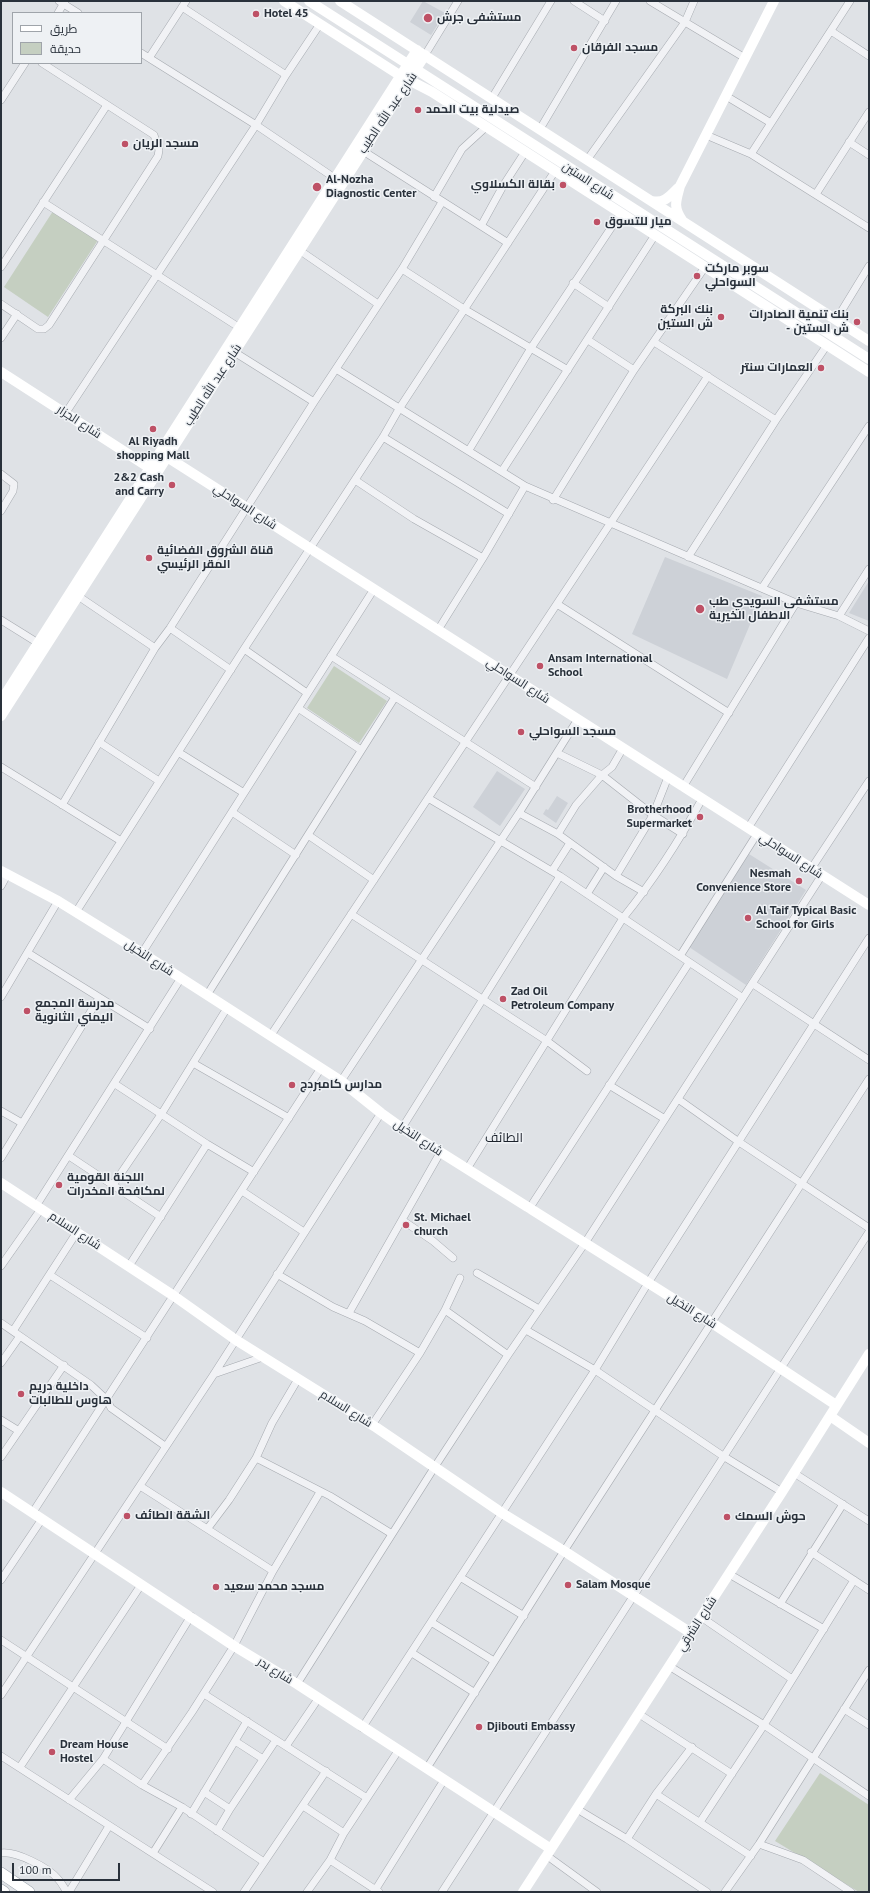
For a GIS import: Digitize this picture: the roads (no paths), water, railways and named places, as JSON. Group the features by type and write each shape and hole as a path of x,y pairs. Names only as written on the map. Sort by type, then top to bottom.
{"main road":[{"path":"1,1873 30,1892"}],"street":[{"path":"284,1 405,79 432,92 555,171 592,189 621,213 869,372"},
{"name":"شارع الستين","path":"309,1 412,67 592,189 869,359"},
{"name":"شارع الستين","path":"340,1 869,341"},
{"path":"421,53 458,1"},
{"path":"492,98 551,1"},
{"path":"574,1 605,21"},
{"path":"540,129 616,1"},
{"path":"650,1 745,58"},
{"path":"588,160 685,22 694,1"},
{"path":"682,221 676,212 675,204 680,186 774,1"},
{"path":"751,154 850,1"},
{"path":"58,12 63,2 77,12"},
{"path":"149,58 184,4 286,75"},
{"path":"65,414 156,274 256,126 286,75 320,24"},
{"path":"831,31 869,56"},
{"name":"شارع عبد الله الطيب","path":"1,701 164,455 231,350 299,250 339,181 421,53"},
{"path":"142,54 339,181"},
{"path":"1,100 24,64"},
{"path":"1,304 38,329 44,329 49,324 104,241 158,156 159,150 154,135 44,64"},
{"path":"726,96 771,123"},
{"path":"1,267 107,105"},
{"path":"816,194 869,112"},
{"path":"434,197 462,149 486,127"},
{"path":"706,135 751,154 869,228"},
{"path":"849,142 869,155"},
{"path":"359,149 508,243"},
{"path":"481,226 503,186 525,152"},
{"path":"76,912 230,670 311,549 383,437 399,409 555,171"},
{"name":"شارع عبد الله الطيب","path":"231,350 240,328 339,181"},
{"path":"651,201 658,203 663,201 680,186"},
{"path":"43,202 240,328"},
{"path":"62,805 155,648 170,628 314,402 402,269 442,202"},
{"path":"469,450 531,348 621,213"},
{"path":"502,472 655,235"},
{"path":"299,250 378,304"},
{"path":"836,320 869,266"},
{"path":"553,500 634,370 706,267"},
{"path":"402,269 464,309 568,370"},
{"path":"573,283 609,307"},
{"path":"1,338 17,314"},
{"path":"588,340 634,370"},
{"path":"654,342 776,420"},
{"path":"688,557 776,420 827,345"},
{"path":"231,350 314,402"},
{"path":"336,369 525,486 553,500 611,523 796,603 838,616 869,631"},
{"name":"شارع الجزار","path":"1,372 154,470"},
{"path":"270,1035 708,376"},
{"path":"762,588 869,426"},
{"path":"383,437 509,514"},
{"name":"شارع السواحلي","path":"164,455 811,869 868,902"},
{"name":"شارع عبد الله الطيب","path":"2,712 78,596 154,470"},
{"path":"1,474 14,484 13,491 1,511"},
{"path":"355,480 414,520 483,558"},
{"path":"438,630 483,558 525,486"},
{"path":"838,616 869,570"},
{"path":"142,953 374,589"},
{"path":"78,596 155,648"},
{"path":"683,786 796,603"},
{"path":"557,604 729,713"},
{"path":"1,620 38,643"},
{"path":"170,628 230,670"},
{"path":"748,828 869,638"},
{"path":"244,649 307,693"},
{"path":"331,656 536,787"},
{"path":"207,995 395,698"},
{"path":"298,708 362,750"},
{"path":"341,1081 519,813 578,719"},
{"path":"99,742 159,781"},
{"path":"558,834 576,805 602,775 612,767 623,748"},
{"path":"178,752 244,793"},
{"path":"557,753 602,775 653,815 683,834"},
{"path":"1,767 121,841"},
{"path":"616,876 653,815 668,777"},
{"path":"811,869 869,781"},
{"path":"428,798 500,842 560,876 743,998"},
{"path":"466,1169 623,918 644,892 683,834 702,799"},
{"path":"232,812 296,854"},
{"path":"519,813 558,834 616,876 644,892"},
{"path":"680,956 757,834"},
{"path":"308,835 374,880"},
{"path":"552,871 570,843"},
{"path":"587,894 604,867"},
{"path":"1,886 4,873"},
{"name":"شارع النخيل","path":"4,873 58,901 142,953 341,1081 380,1114 529,1209 585,1242 712,1322 836,1405"},
{"path":"297,1684 434,1468 508,1355 585,1242 822,875"},
{"path":"402,1128 560,876"},
{"path":"1,997 58,901"},
{"path":"351,914 547,1041 587,1071"},
{"path":"362,1728 595,1370 648,1283 869,938"},
{"path":"28,953 150,1030"},
{"path":"529,1209 689,963"},
{"path":"1,1266 39,1208 69,1156 150,1030 181,978"},
{"path":"753,984 869,1060"},
{"path":"1,1158 99,998"},
{"path":"113,1185 162,1113 227,1008"},
{"path":"193,1063 289,1118"},
{"path":"33,1512 321,1068"},
{"path":"427,1768 564,1551 869,1079"},
{"path":"114,1084 162,1113 207,1144 254,1172"},
{"path":"609,1085 665,1119"},
{"path":"678,1099 739,1142 869,1228"},
{"path":"1,1111 22,1123"},
{"path":"1,1695 214,1374 380,1114"},
{"path":"129,1266 207,1144"},
{"path":"349,1313 440,1153"},
{"path":"69,1156 161,1217"},
{"name":"شارع السلام","path":"1,1183 174,1296 236,1340 372,1425 502,1513 691,1633"},
{"path":"242,1191 304,1232"},
{"path":"402,1220 433,1241 453,1258"},
{"path":"13,1330 77,1232"},
{"path":"442,1892 869,1232"},
{"path":"476,1273 539,1309"},
{"path":"277,1274 333,1307 349,1313 420,1353"},
{"path":"50,1275 147,1338"},
{"path":"372,1425 420,1353 445,1310 460,1278"},
{"path":"445,1310 508,1355"},
{"path":"1,1323 64,1365 107,1400 111,1408 165,1446"},
{"path":"526,1330 595,1370 723,1456 782,1492"},
{"path":"1,1363 20,1336"},
{"name":"شارع الشرقي","path":"523,1892 701,1618 869,1354"},
{"path":"214,1374 263,1357"},
{"path":"1,1457 64,1365"},
{"path":"208,1528 229,1500 256,1458 272,1423 298,1379"},
{"path":"830,1416 869,1443"},
{"path":"1,1420 19,1431"},
{"path":"256,1458 320,1492 392,1534"},
{"path":"794,1472 869,1521"},
{"path":"140,1486 208,1528 273,1571"},
{"name":"شارع بدر","path":"1,1492 191,1616 234,1646 297,1684 362,1728 493,1811 548,1852"},
{"path":"142,1785 168,1749 234,1646 273,1571 320,1492"},
{"path":"780,1604 811,1552 843,1504"},
{"path":"1,1580 42,1518"},
{"path":"811,1552 869,1590"},
{"path":"729,1574 824,1629"},
{"path":"460,1577 524,1616"},
{"path":"700,1822 764,1725 854,1580"},
{"path":"20,1767 142,1585"},
{"path":"69,1800 103,1759 191,1616"},
{"path":"701,1618 792,1679"},
{"path":"431,1622 494,1661"},
{"path":"1,1640 27,1655 168,1749"},
{"path":"412,1653 475,1693"},
{"path":"669,1666 764,1725 869,1796"},
{"path":"725,1892 759,1844 869,1670"},
{"path":"204,1694 367,1798"},
{"path":"286,1746 318,1699"},
{"path":"844,1709 869,1725"},
{"path":"639,1714 732,1774"},
{"path":"191,1814 247,1721"},
{"path":"217,1832 230,1809 276,1740"},
{"path":"235,1741 263,1759"},
{"path":"626,1839 656,1794 692,1747"},
{"path":"307,1892 330,1860 344,1833 398,1751"},
{"path":"1,1756 213,1892"},
{"path":"103,1759 142,1785 182,1808 264,1862"},
{"path":"244,1892 326,1771"},
{"path":"330,1860 376,1891 444,1780"},
{"path":"204,1792 230,1809"},
{"path":"656,1794 751,1856"},
{"path":"303,1806 344,1833"},
{"path":"153,1853 182,1808"},
{"path":"577,1809 626,1839 706,1892"},
{"path":"1,1853 11,1852 39,1865 57,1878 68,1892 109,1826"},
{"path":"759,1844 803,1860 851,1892"},
{"path":"548,1852 595,1891"}],"place":[{"name":"Hotel 45","path":"256,14"},
{"name":"مستشفى جرش","path":"428,18"},
{"name":"مسجد الفرقان","path":"574,48"},
{"name":"صيدلية بيت الحمد","path":"418,110"},
{"name":"مسجد الريان","path":"125,144"},
{"name":"بقالة الكسلاوي","path":"563,185"},
{"name":"Al-Nozha Diagnostic Center","path":"317,187"},
{"name":"ميار للتسوق","path":"597,222"},
{"name":"سوبر ماركت السواحلي","path":"697,276"},
{"name":"بنك البركة ش الستين","path":"721,317"},
{"name":"بنك تنمية الصادرات - ش الستين","path":"857,322"},
{"name":"العمارات سنتر","path":"821,368"},
{"name":"Al Riyadh shopping Mall","path":"153,429"},
{"name":"2&2 Cash and Carry","path":"172,485"},
{"name":"قناة الشروق الفضائية المقر الرئيسي","path":"149,558"},
{"name":"مستشفى السويدي طب الاطفال الخيرية","path":"700,609"},
{"name":"Ansam International School","path":"540,666"},
{"name":"مسجد السواحلي","path":"521,732"},
{"name":"Brotherhood Supermarket","path":"700,817"},
{"name":"Nesmah Convenience Store","path":"799,881"},
{"name":"Al Taif Typical Basic School for Girls","path":"748,918"},
{"name":"Zad Oil Petroleum Company","path":"503,999"},
{"name":"مدرسة المجمع اليمني الثانوية","path":"27,1011"},
{"name":"مدارس كامبردج","path":"292,1085"},
{"name":"اللجنة القومية لمكافحة المخدرات","path":"59,1185"},
{"name":"St. Michael church","path":"406,1225"},
{"name":"داخلية دريم هاوس للطالبات","path":"21,1394"},
{"name":"الشقة الطائف","path":"127,1516"},
{"name":"حوش السمك","path":"727,1517"},
{"name":"Salam Mosque","path":"568,1585"},
{"name":"مسجد محمد سعيد","path":"216,1587"},
{"name":"Djibouti Embassy","path":"479,1727"},
{"name":"Dream House Hostel","path":"52,1752"}],"district":[{"name":"الطائف","path":"504,1138"}]}
